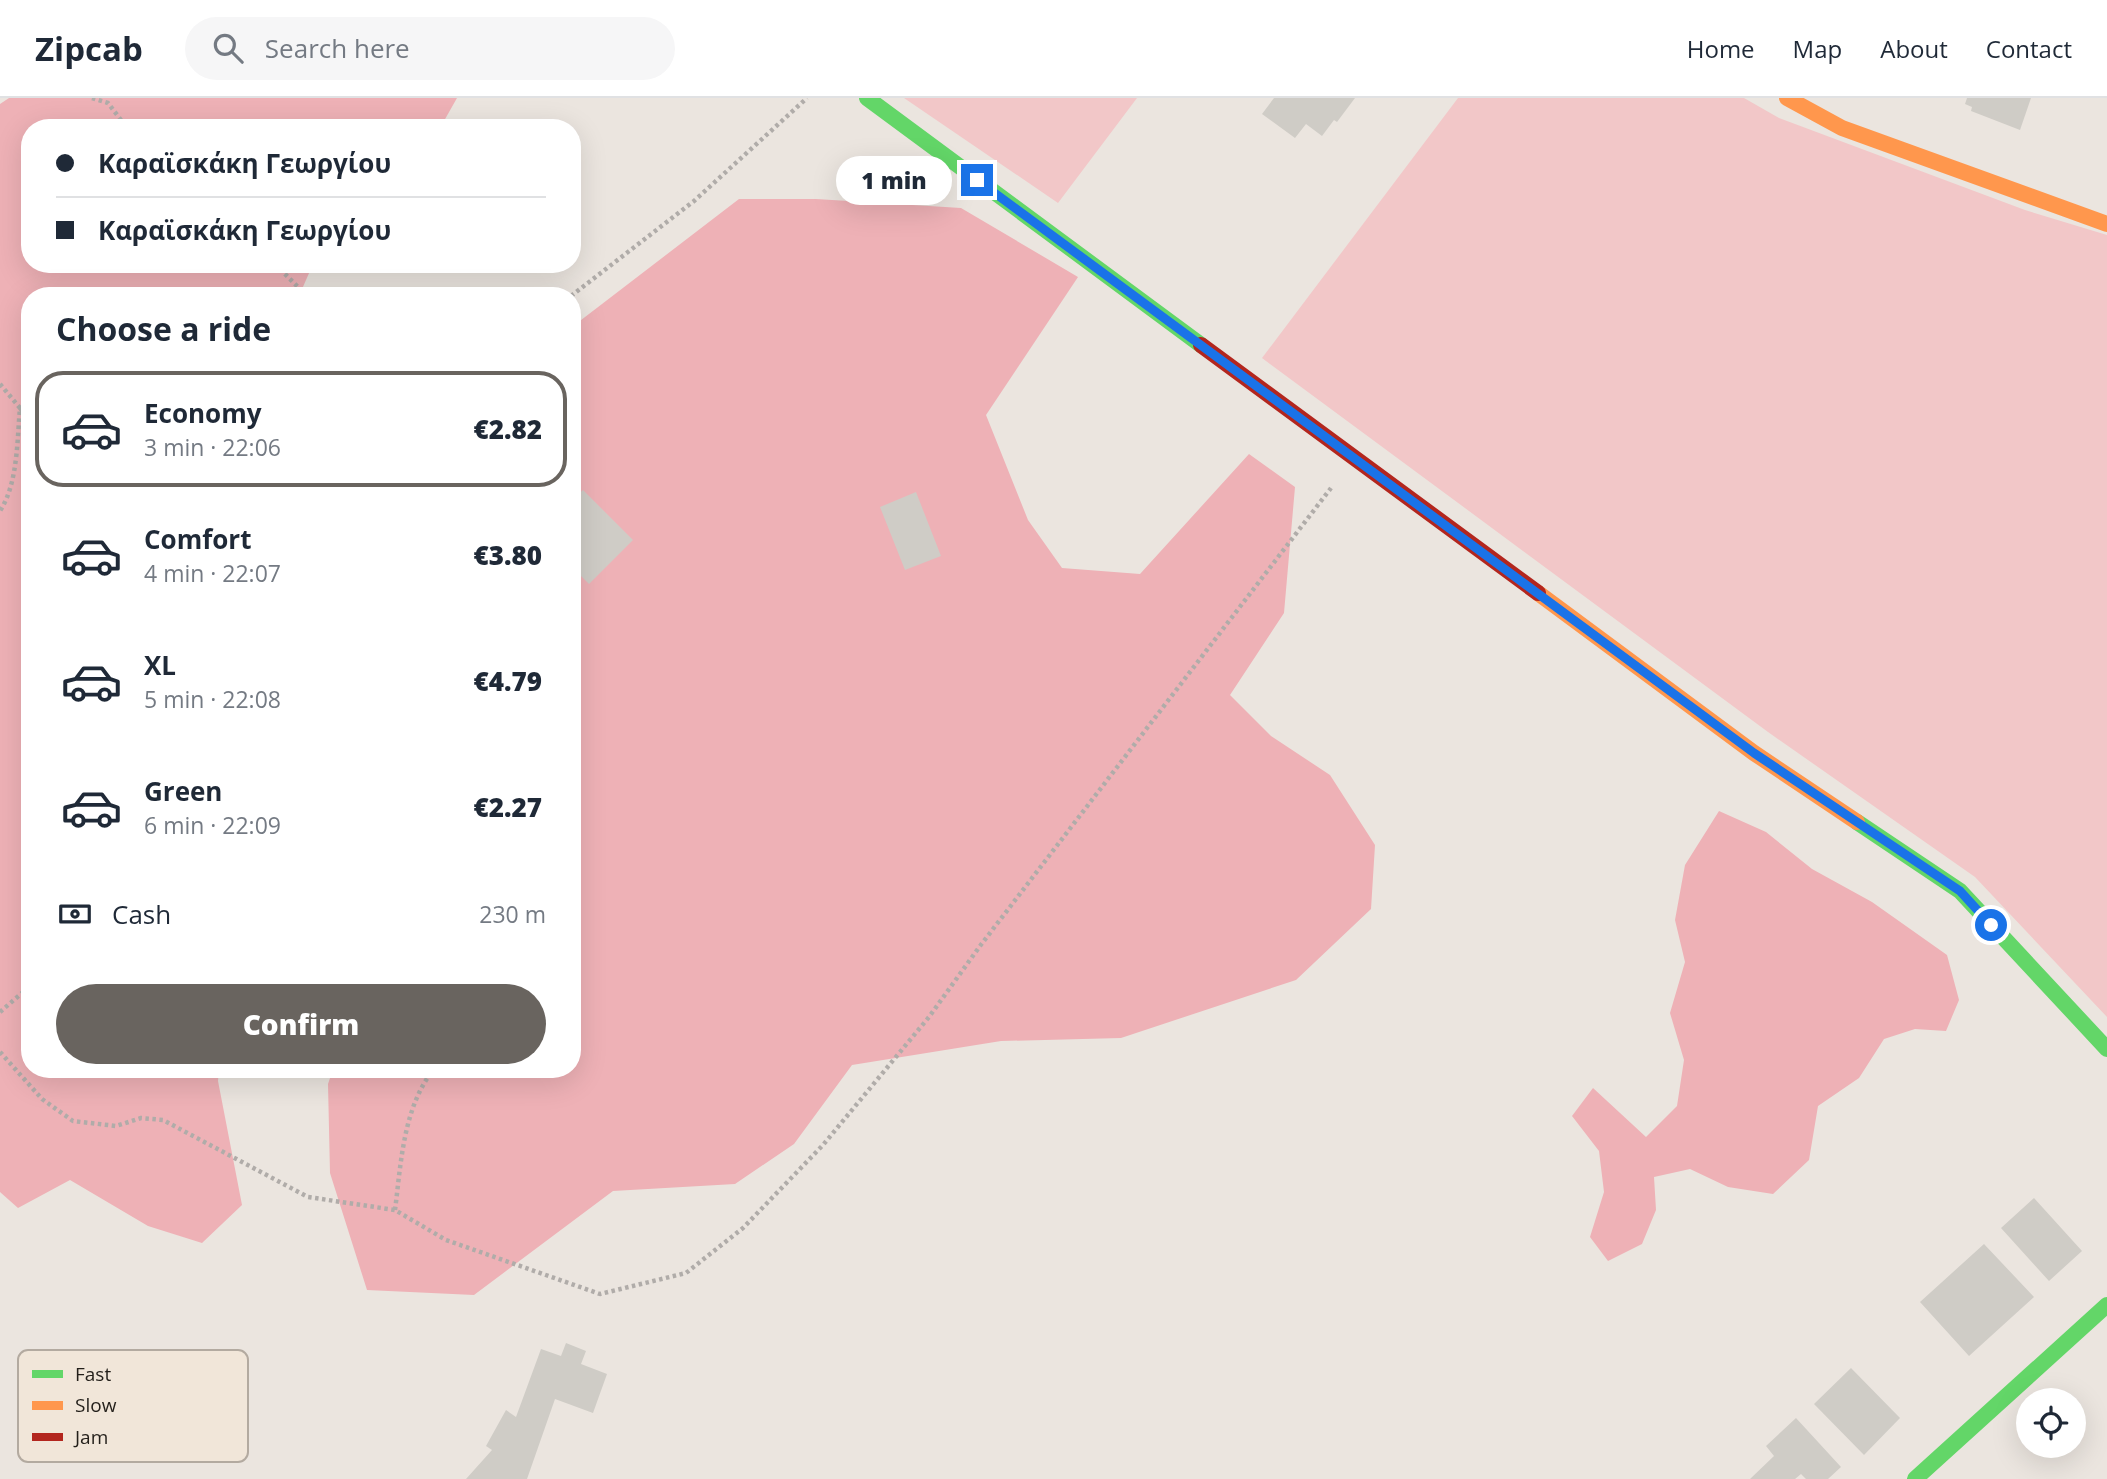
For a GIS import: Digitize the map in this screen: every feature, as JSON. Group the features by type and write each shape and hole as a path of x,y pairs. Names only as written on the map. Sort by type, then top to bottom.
{"street":[{"path":"867,98 1754,753 1960,891 2107,1049"},
{"path":"1787,98 1842,128 2107,224"},
{"path":"1915,1479 2107,1305"}],"path":[{"path":"92,98 108,103 120,119"},
{"path":"581,288 694,201 807,98"},
{"path":"284,273 298,287"},
{"path":"0,384 20,408 16,456 5,503 0,511"},
{"path":"23,1078 42,1099 73,1121 116,1126 141,1118 163,1120 308,1197 395,1210 446,1240 600,1294 686,1273 743,1228 823,1145 929,1017 988,935 1353,458"},
{"path":"0,1012 21,994"},
{"path":"0,1052 21,1076"},
{"path":"395,1210 404,1138 427,1078"}],"shaded area":[{"path":"9,98 457,98 445,119 21,119 21,273 309,273 303,287 21,287 21,1078 218,1078 242,1205 202,1243 148,1226 70,1180 18,1208 0,1192 0,104"},
{"path":"904,98 1137,98 1058,203"},
{"path":"1458,98 1744,98 1779,118 2025,210 2107,235 2107,1017 1975,877 1768,732 1262,358"},
{"path":"739,199 816,199 961,208 1078,277 986,415 1028,520 1062,568 1140,574 1249,454 1295,487 1284,613 1230,695 1271,736 1330,775 1375,845 1371,909 1296,980 1121,1038 1001,1041 852,1065 794,1144 735,1184 613,1191 474,1295 367,1290 330,1173 330,1078 581,1078 581,320"},
{"path":"1719,811 1766,832 1812,869 1872,902 1947,955 1959,1000 1946,1031 1915,1029 1884,1039 1859,1078 1818,1106 1809,1160 1773,1194 1728,1187 1690,1169 1654,1177 1656,1210 1642,1244 1608,1261 1590,1237 1604,1192 1599,1151 1572,1116 1593,1088 1646,1137 1677,1106 1684,1060 1670,1013 1685,962 1675,920 1685,865"}],"building":[{"path":"1274,98 1355,98 1337,122 1334,120 1322,136 1306,124 1295,138 1262,114"},
{"path":"1967,98 2031,98 2020,130 1971,111 1972,107 1965,104"},
{"path":"583,490 633,540 589,584 581,576"},
{"path":"916,492 941,556 905,570 880,507"},
{"path":"2034,1198 2082,1251 2049,1281 2001,1228"},
{"path":"1984,1244 2034,1297 1969,1356 1920,1302"},
{"path":"566,1343 586,1351 581,1364 607,1374 593,1413 555,1399 527,1479 466,1479 492,1450 486,1446 506,1410 516,1417 541,1349 561,1356"},
{"path":"1851,1368 1900,1418 1864,1455 1814,1404"},
{"path":"1796,1418 1841,1467 1828,1479 1806,1479 1801,1474 1795,1479 1750,1479 1774,1456 1766,1446"}],"traffic: fast":[{"path":"867,98 1201,345"},
{"path":"1857,822 1960,891 2107,1049"},
{"path":"1915,1479 2107,1305"}],"traffic: slow":[{"path":"1787,98 1842,128 2107,224"},
{"path":"1538,593 1754,753 1857,822"}],"traffic: jam":[{"path":"1201,345 1538,593"}],"route":[{"path":"977,180 1754,753 1960,891 1991,925"}]}
